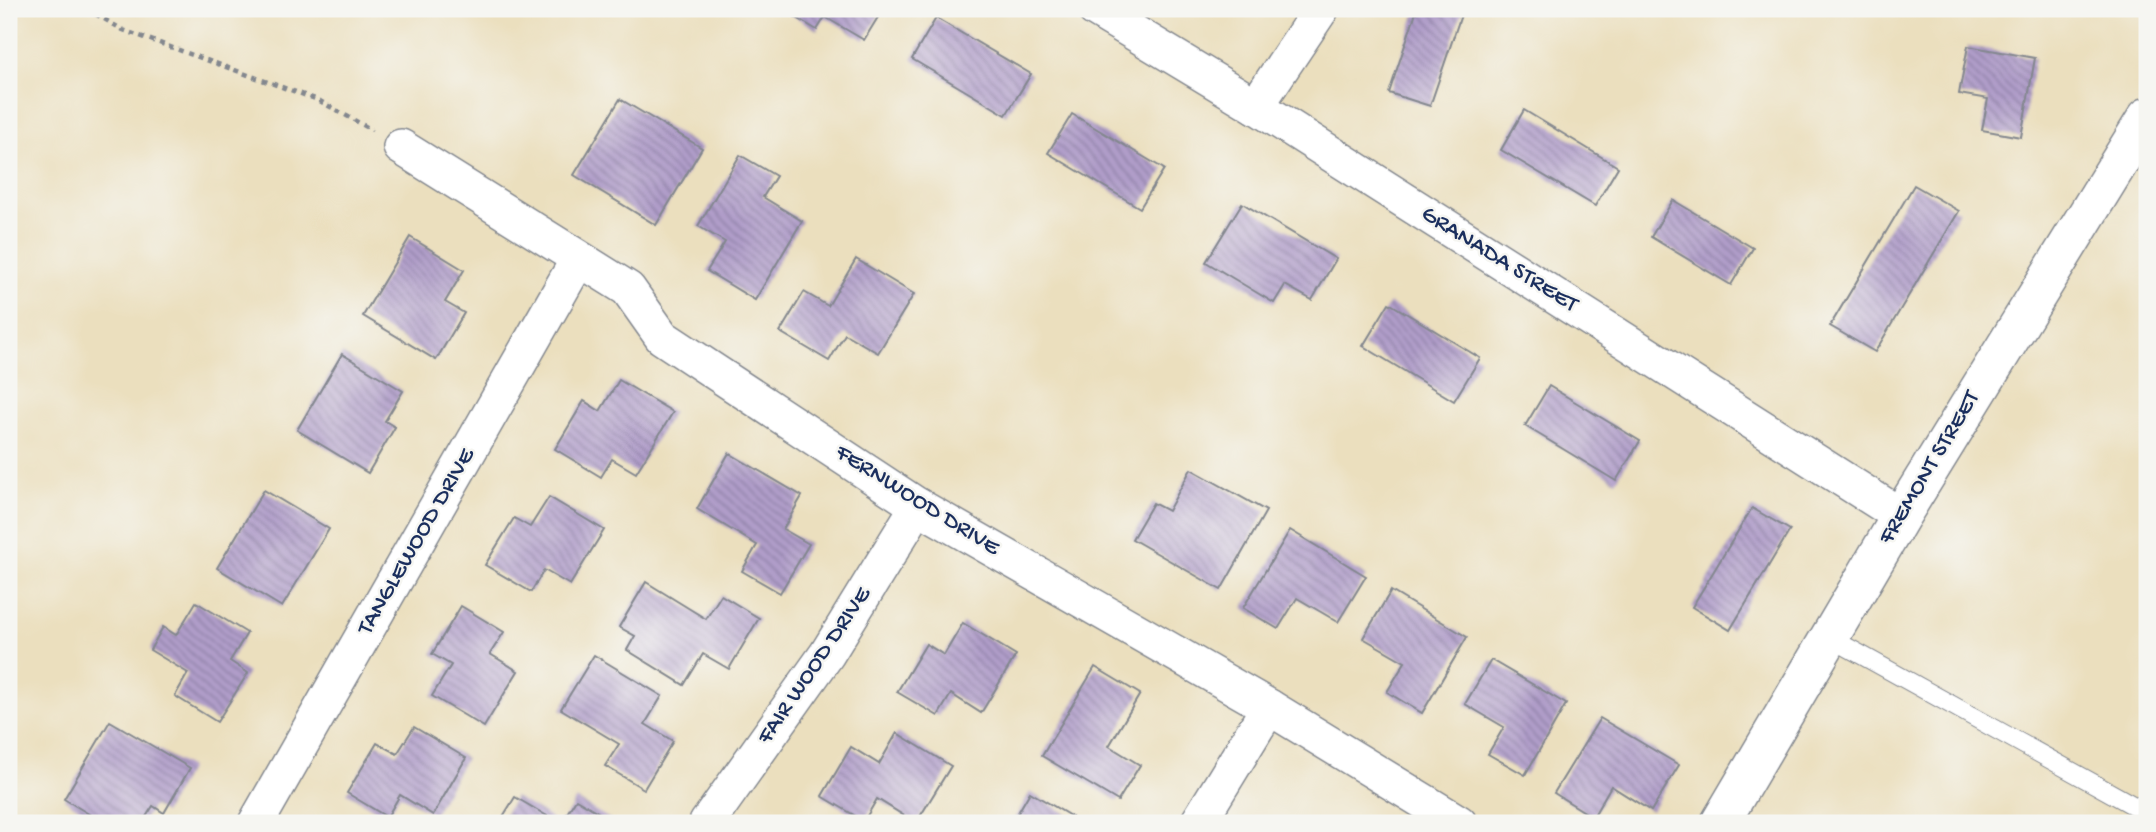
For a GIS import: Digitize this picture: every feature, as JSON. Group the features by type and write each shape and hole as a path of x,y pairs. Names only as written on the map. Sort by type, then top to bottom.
{"street":[{"name":"GRANADA STREET","path":"1095,9 1256,106 1900,516"},
{"path":"1256,106 1321,9"},
{"name":"FREMONT STREET","path":"1720,823 1900,516 2147,117"},
{"name":"FERNWOOD DRIVE","path":"401,147 628,289 662,337 919,506 1269,707 1459,823"},
{"name":"TANGLEWOOD DRIVE","path":"256,823 578,260"},
{"name":"FAIR WOOD DRIVE","path":"707,823 827,654 919,506"},
{"path":"1198,823 1269,707"}],"lane":[{"path":"1829,637 2147,813"}],"path":[{"path":"88,9 122,30 318,100 401,147"}],"building":[{"path":"782,9 883,9 864,40 825,17 817,30"},
{"path":"1417,9 1463,9 1430,106 1389,93"},
{"path":"936,18 1031,74 1006,115 912,59"},
{"path":"1968,46 2035,58 2021,137 1982,130 1988,99 1959,94"},
{"path":"620,99 702,148 656,225 574,175"},
{"path":"1524,110 1618,167 1595,206 1501,150"},
{"path":"1072,114 1164,169 1140,208 1048,153"},
{"path":"740,155 776,176 763,197 802,221 755,300 707,271 725,242 698,226"},
{"path":"1914,185 1959,211 1875,352 1830,326"},
{"path":"1673,200 1753,248 1731,285 1651,237"},
{"path":"1242,203 1336,259 1312,300 1285,285 1274,303 1206,262"},
{"path":"410,237 464,270 445,302 464,313 436,360 363,316"},
{"path":"856,259 914,294 878,353 845,334 829,361 780,332 804,292 828,306"},
{"path":"1389,303 1480,358 1454,401 1363,346"},
{"path":"342,354 403,391 385,421 395,427 368,473 297,430"},
{"path":"619,380 673,412 636,473 612,459 601,477 555,449 584,401 600,411"},
{"path":"1549,386 1640,441 1616,481 1525,426"},
{"path":"729,453 802,496 783,529 809,544 780,593 742,571 757,545 697,509"},
{"path":"1191,469 1266,511 1221,590 1132,539 1153,503 1168,511"},
{"path":"264,490 329,529 282,607 217,568"},
{"path":"549,497 604,530 570,585 544,570 531,592 485,565 514,518 530,527"},
{"path":"1752,508 1790,530 1730,630 1692,607"},
{"path":"1290,530 1366,576 1338,622 1297,598 1278,629 1243,608"},
{"path":"646,582 706,619 721,595 759,618 729,669 703,654 684,685 627,650 635,636 619,627"},
{"path":"1391,591 1467,637 1422,713 1387,692 1405,662 1363,638"},
{"path":"196,602 247,633 230,661 248,673 217,722 175,696 188,673 150,650 163,627 176,635"},
{"path":"461,606 504,632 490,654 518,671 484,727 432,696 451,665 432,654"},
{"path":"963,623 1016,655 981,713 951,694 938,716 897,692 926,644 944,655"},
{"path":"594,655 662,696 645,724 673,741 644,789 605,766 619,744 561,709"},
{"path":"1491,660 1566,704 1525,775 1488,754 1504,727 1465,704"},
{"path":"1095,667 1140,694 1109,746 1140,765 1118,801 1042,756"},
{"path":"1600,718 1679,765 1651,811 1611,786 1593,817 1554,793"},
{"path":"110,721 190,768 164,813 153,806 142,823 104,823 64,799"},
{"path":"414,727 466,758 433,815 400,795 387,817 347,793 377,743 397,754"},
{"path":"897,733 951,766 916,823 877,799 864,821 822,796 851,747 879,764"},
{"path":"1030,792 1082,823 1012,823"},
{"path":"515,797 559,823 499,823"},
{"path":"576,799 616,823 561,823"}]}
